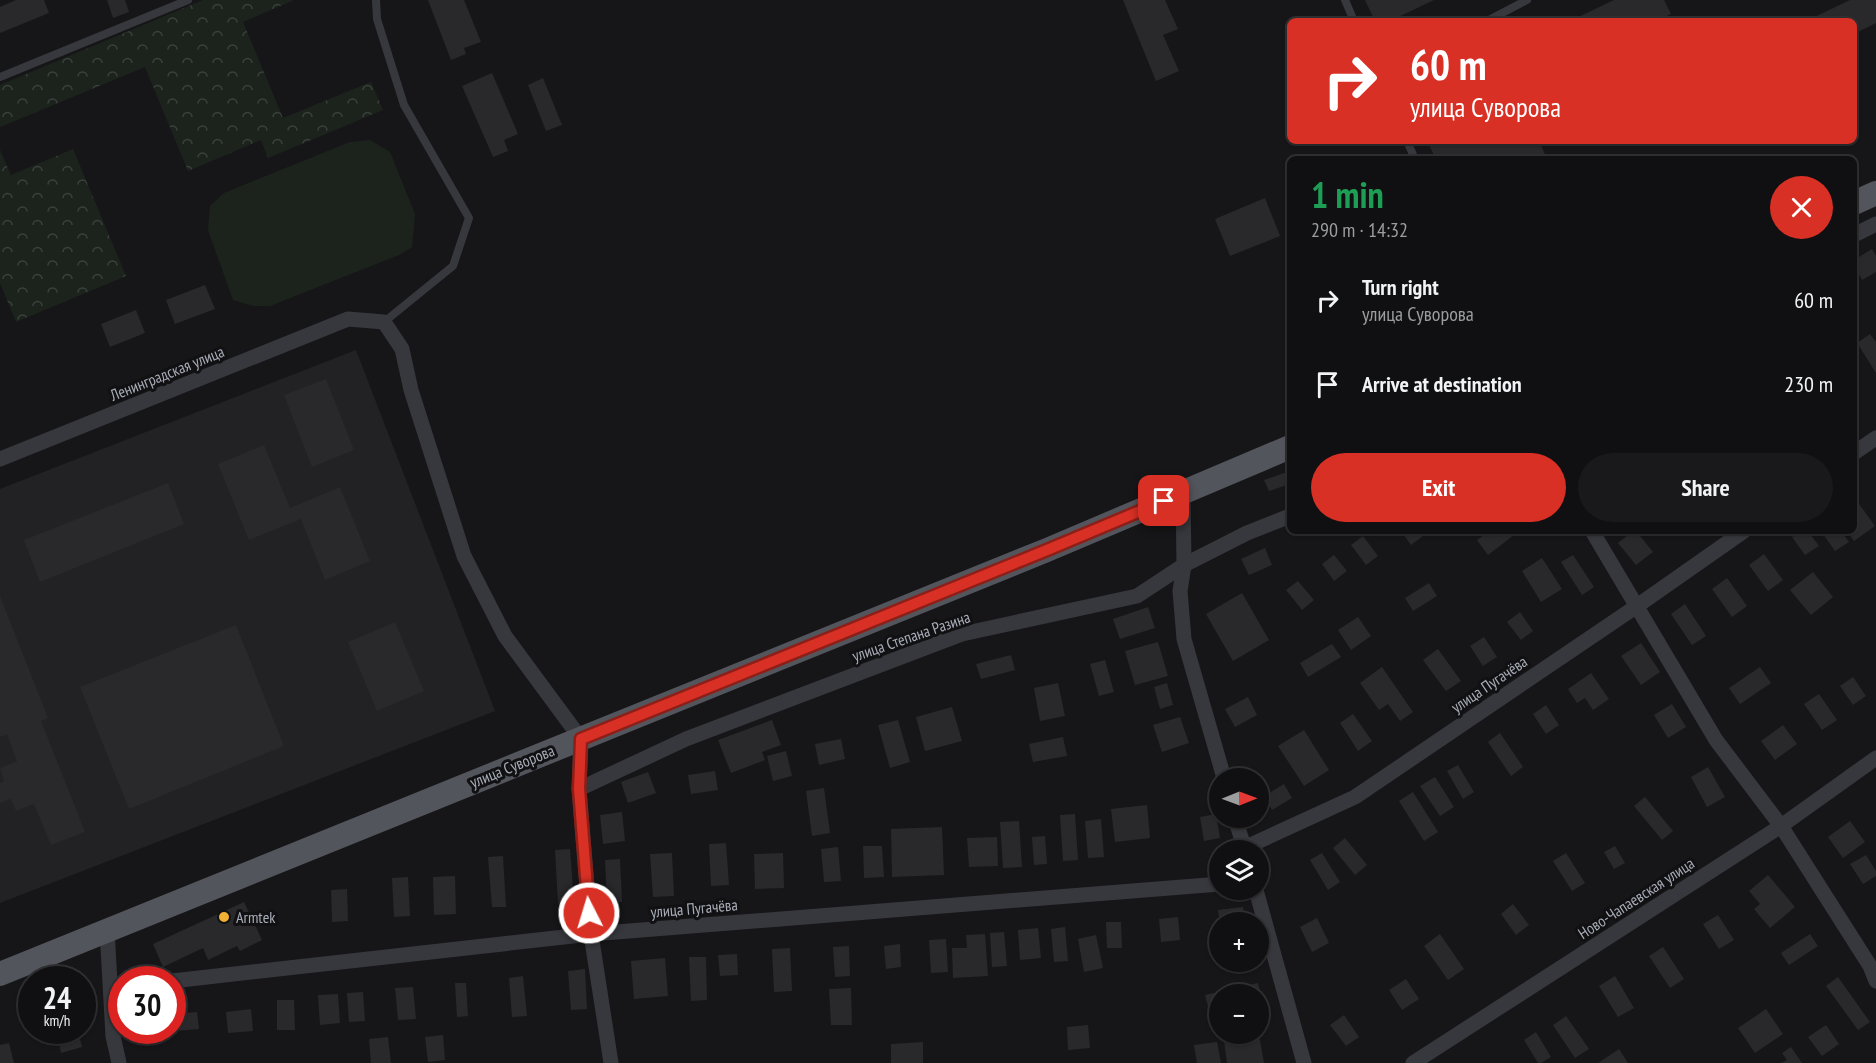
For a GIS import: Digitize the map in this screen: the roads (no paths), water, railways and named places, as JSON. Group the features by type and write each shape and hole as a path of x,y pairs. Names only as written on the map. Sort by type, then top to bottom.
{"main road":[{"path":"1857,202 1876,193"},
{"name":"улица Суворова","path":"0,974 1036,555 1287,448"}],"street":[{"path":"1857,234 1876,224"},
{"name":"Ленинградская улица","path":"0,459 348,319 384,322"},
{"path":"384,322 402,349 411,390 464,556 505,636 581,739 579,789 591,934 611,1063"},
{"path":"1857,451 1876,438"},
{"path":"1183,492 1184,565 1180,591 1184,639 1221,768"},
{"name":"улица Степана Разина","path":"579,789 686,739 962,634 1137,596 1184,565 1247,533 1287,517"},
{"path":"1594,534 1716,740 1781,826 1870,966 1876,981"},
{"name":"улица Пугачёва","path":"1263,840 1355,797 1740,534"},
{"name":"Ново-Чапаевская улица","path":"1413,1063 1781,826 1876,758"},
{"name":"улица Пугачёва","path":"186,979 591,934 1209,885"},
{"path":"1259,900 1304,1063"},
{"path":"107,930 113,966"},
{"path":"115,1044 119,1063"}],"lane":[{"path":"0,77 188,0"},
{"path":"376,0 377,19 404,105 470,218 453,266 384,322"},
{"path":"1345,0 1353,18"},
{"path":"1493,18 1527,0"}],"place":[{"name":"Armtek","path":"224,917"}]}
